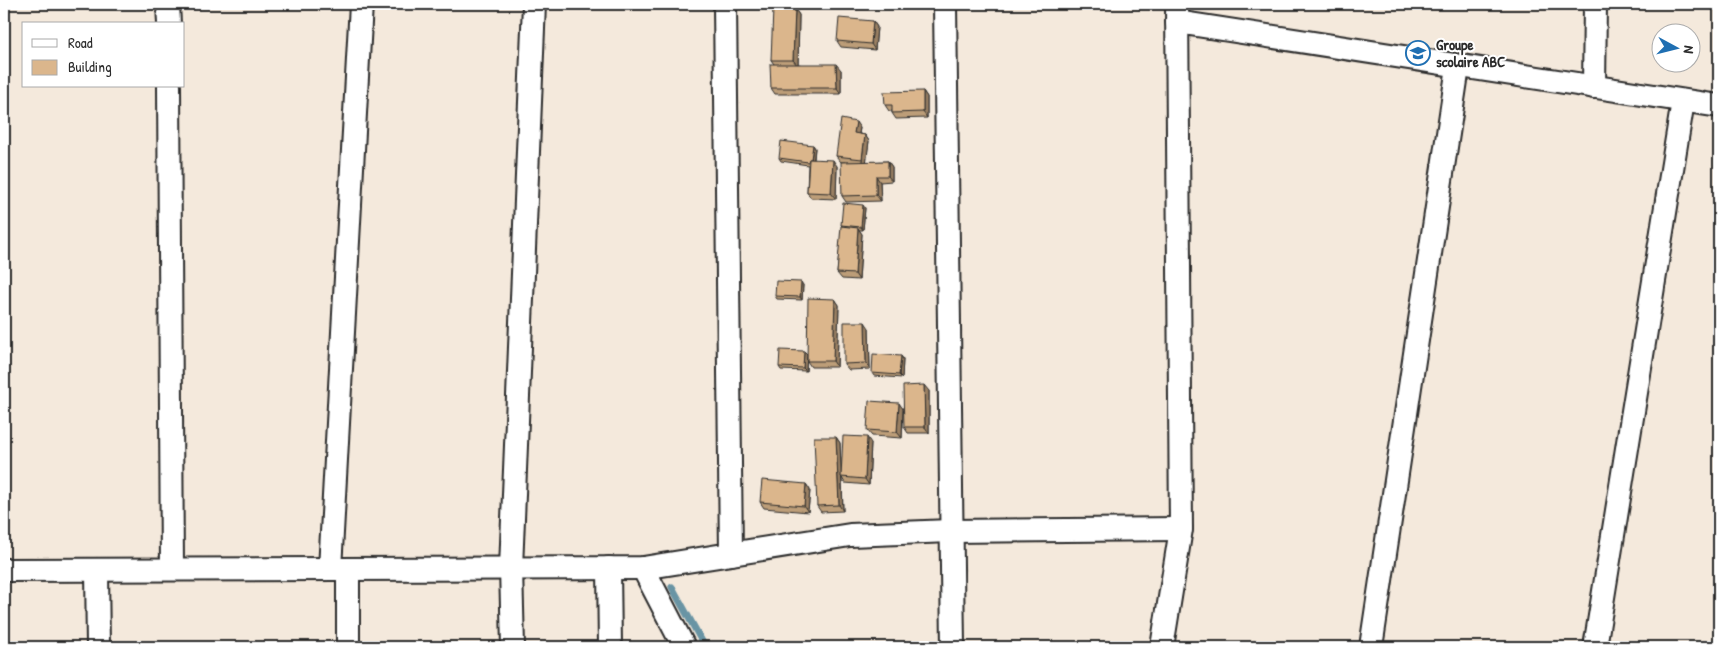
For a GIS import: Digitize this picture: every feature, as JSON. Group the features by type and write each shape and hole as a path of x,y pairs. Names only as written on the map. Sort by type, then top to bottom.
{"street":[{"path":"168,4 169,22"},
{"path":"348,647 339,569 362,4"},
{"path":"513,647 511,568 534,4"},
{"path":"725,4 731,554"},
{"path":"945,4 952,647"},
{"path":"1594,87 1595,4"},
{"path":"1162,647 1181,528 1177,13 1458,67 1719,106"},
{"path":"1371,647 1458,67"},
{"path":"169,88 172,570"},
{"path":"1595,647 1683,101"},
{"path":"4,570 643,568 850,535 950,531 1181,528"},
{"path":"608,568 610,647"},
{"path":"643,568 684,647"},
{"path":"98,570 98,647"}],"building":[{"path":"773,9 795,9 793,60 771,60"},
{"path":"839,18 873,21 871,44 837,41"},
{"path":"770,64 836,64 837,88 771,88"},
{"path":"923,91 923,112 892,113 892,105 885,105 884,92"},
{"path":"841,119 856,122 854,133 865,135 862,159 836,156"},
{"path":"781,141 813,145 811,159 808,162 779,158"},
{"path":"809,159 833,160 831,193 807,192"},
{"path":"888,161 888,176 876,176 876,195 842,196 841,162"},
{"path":"843,203 863,205 861,227 841,225"},
{"path":"841,226 858,228 855,274 837,273"},
{"path":"776,281 801,282 800,297 775,296"},
{"path":"808,298 835,299 833,361 807,361"},
{"path":"844,322 865,322 866,363 844,364"},
{"path":"780,350 804,351 803,368 779,367"},
{"path":"873,354 901,356 899,375 872,373"},
{"path":"924,385 925,427 904,427 903,386"},
{"path":"869,401 899,403 897,432 867,430"},
{"path":"843,436 867,437 865,479 841,477"},
{"path":"814,437 836,437 839,505 817,506"},
{"path":"762,480 806,484 804,506 760,502"}],"waterway":[{"path":"672,587 705,647"}],"place":[{"name":"Groupe scolaire ABC","path":"1418,53"}]}
